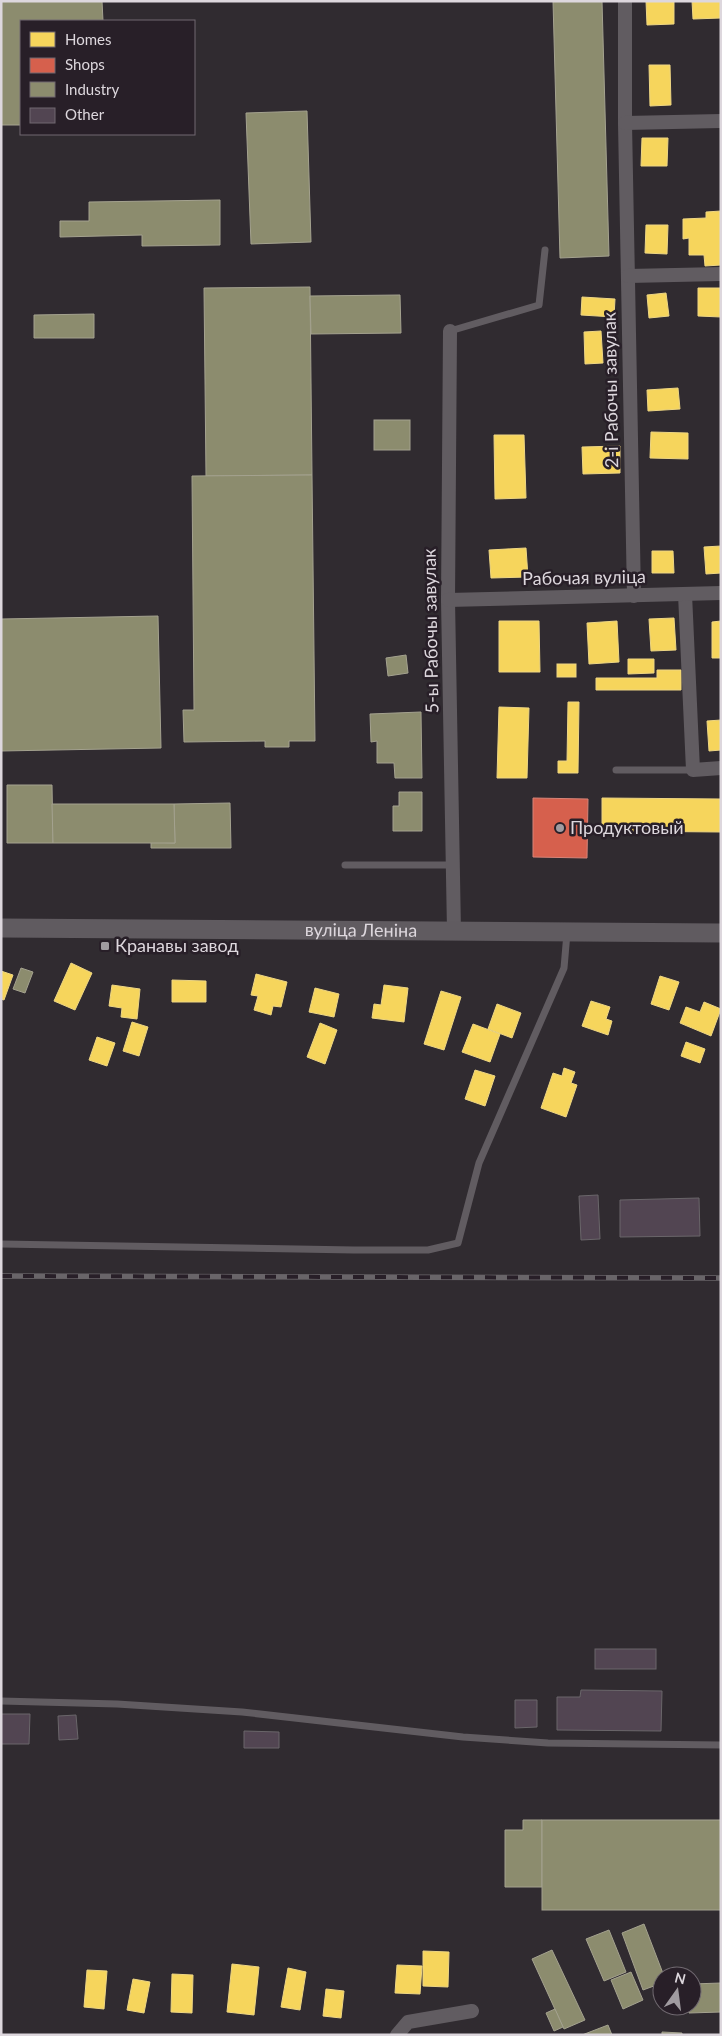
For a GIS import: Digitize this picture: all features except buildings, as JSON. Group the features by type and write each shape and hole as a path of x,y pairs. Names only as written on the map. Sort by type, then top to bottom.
{"main road":[{"name":"вуліца Леніна","path":"1,928 721,933"}],"street":[{"name":"2-і Рабочы завулак","path":"625,1 624,123 634,596"},
{"path":"624,123 721,121"},
{"path":"628,276 721,274"},
{"name":"5-ы Рабочы завулак","path":"450,330 448,600 454,931"},
{"name":"Рабочая вуліца","path":"448,600 721,593"},
{"path":"685,594 693,770 721,768"},
{"path":"397,2035 408,2022 472,2011"}],"lane":[{"path":"450,330 540,305 545,250"},
{"path":"616,770 693,770"},
{"path":"345,864 453,865"},
{"path":"1,1244 419,1250 458,1244 479,1163 564,968 567,933"},
{"path":"1,1702 117,1704 242,1712 463,1737 548,1743 721,1745"}],"railway":[{"path":"1,1276 721,1278"}],"place":[{"name":"Продуктовый","path":"560,828"},
{"name":"Кранавы завод","path":"105,946"}]}
